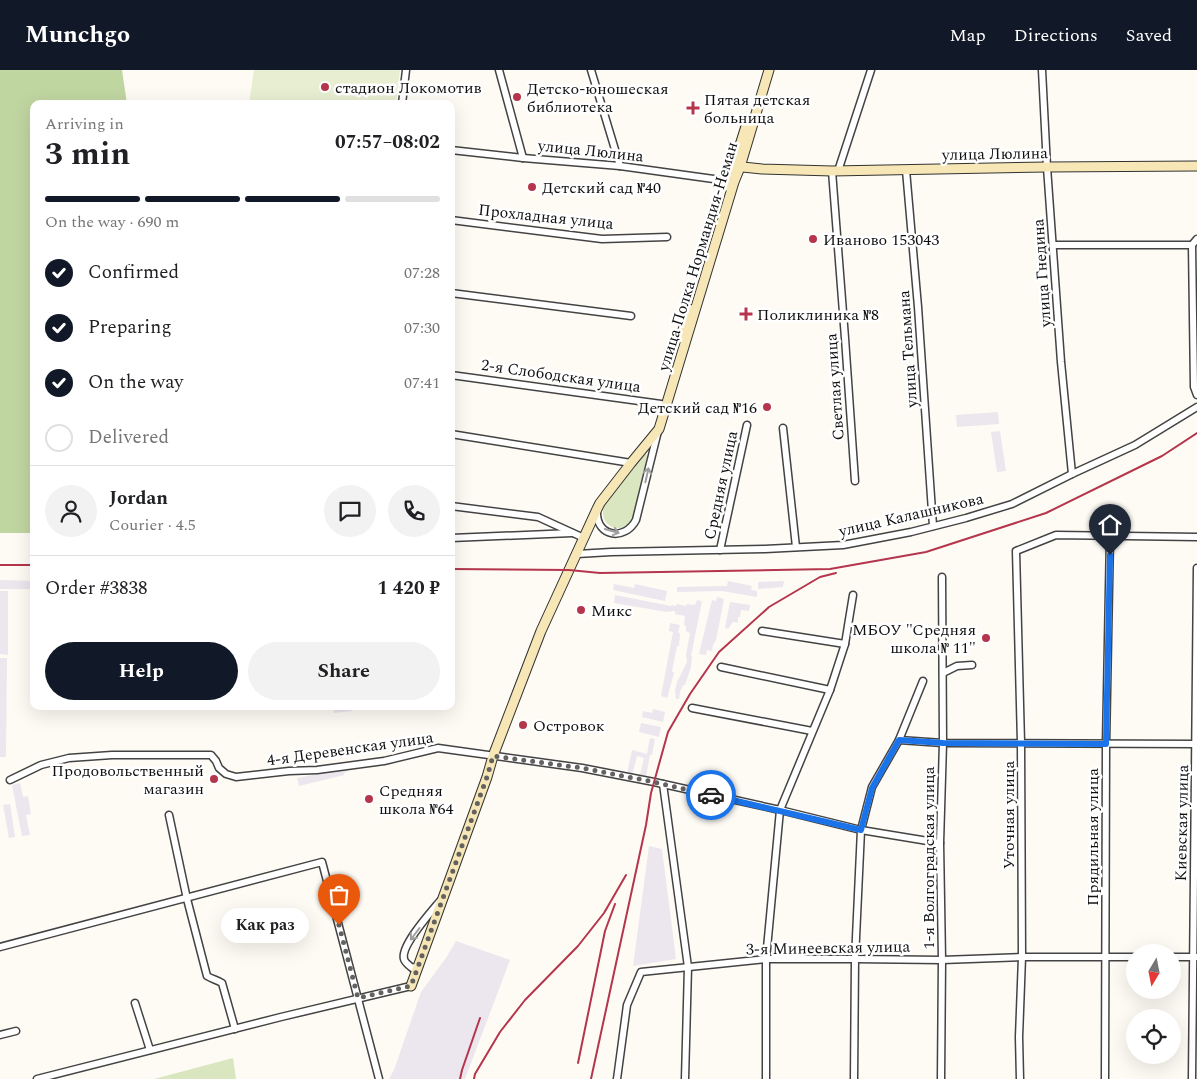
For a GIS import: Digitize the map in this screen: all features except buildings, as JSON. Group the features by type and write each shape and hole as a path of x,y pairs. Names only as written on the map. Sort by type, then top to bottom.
{"street":[{"path":"402,100 406,70"},
{"path":"499,70 523,158"},
{"path":"591,70 620,166"},
{"name":"улица Полка Нормандия-Неман","path":"645,446 651,436 663,404 736,169 763,70"},
{"name":"улица Полка Нормандия-Неман","path":"411,986 493,756 541,631 600,502 659,429 663,404 728,181 736,169 748,142 769,70"},
{"path":"835,171 871,70"},
{"name":"улица Гнедина","path":"1042,70 1061,362 1072,474"},
{"path":"748,142 749,155 752,161 762,169"},
{"name":"улица Люлина","path":"455,150 620,166 728,181"},
{"name":"улица Люлина","path":"736,169 835,171 1047,166 1197,166"},
{"name":"улица Люлина","path":"736,169 787,172 793,170"},
{"name":"улица Тельмана","path":"906,170 918,306 933,526"},
{"name":"Светлая улица","path":"835,171 855,481"},
{"name":"Прохладная улица","path":"455,220 602,238 667,237"},
{"path":"1197,239 1192,245 1194,387 1197,395"},
{"path":"1053,245 1192,245"},
{"path":"455,294 631,316"},
{"name":"2-я Слободская улица","path":"455,375 663,404"},
{"name":"улица Калашникова","path":"576,554 843,545 933,526 1012,504 1135,445 1197,407"},
{"name":"Средняя улица","path":"720,550 747,425"},
{"path":"783,428 796,547"},
{"path":"597,509 596,516 598,522 608,532 622,534 633,526 659,429"},
{"path":"455,435 631,463"},
{"path":"455,507 538,517 584,538"},
{"path":"455,538 573,533"},
{"name":"Уточная улица","path":"1020,1079 1019,1037 1022,957 1021,743 1016,551 1056,535 1110,536"},
{"path":"1110,536 1197,537"},
{"name":"Прядильная улица","path":"1106,1079 1106,744 1110,536"},
{"name":"Киевская улица","path":"1192,1079 1195,957 1197,568"},
{"name":"1-я Волгоградская улица","path":"941,1079 942,577"},
{"path":"766,1079 766,960 780,810 830,690 845,644 853,595"},
{"path":"762,631 845,644"},
{"path":"942,673 957,666 972,665"},
{"path":"721,667 830,690"},
{"path":"854,1079 854,959 861,830 872,788 899,740 923,681"},
{"path":"692,708 812,731"},
{"path":"899,740 943,743 1196,744"},
{"name":"4-я Деревенская улица","path":"10,780 41,765 69,758 112,755 211,755 219,768 226,774 236,777 317,770 384,761 438,748 582,768 664,784 861,830 940,844"},
{"path":"664,784 688,967 685,1079"},
{"path":"169,815 187,898 207,976 222,983 235,1029"},
{"path":"0,947 322,862 379,1079"},
{"path":"419,966 412,968 407,964 403,958 404,950 410,939 444,896"},
{"name":"3-я Минеевская улица","path":"617,1079 627,1005 641,972 766,960 1126,957"},
{"path":"1181,957 1195,957"},
{"path":"37,1079 411,986"},
{"path":"135,1002 150,1050"},
{"path":"0,1035 16,1031"}],"shaded area":[{"path":"998,412 999,424 957,427 956,415"},
{"path":"1000,431 1006,471 997,472 991,432"},
{"path":"0,580 30,581 30,589 0,589"},
{"path":"728,581 752,586 751,590 757,591 757,597 722,591 677,592 677,587 727,586"},
{"path":"784,581 783,587 758,589 758,582"},
{"path":"614,584 634,588 635,584 667,591 665,601 613,590"},
{"path":"0,591 8,591 8,655 0,654"},
{"path":"615,595 671,606 676,606 677,604 695,605 697,600 702,601 691,656 691,667 685,685 683,685 680,692 679,699 676,699 675,691 677,682 687,662 686,655 690,633 686,631 686,626 684,625 685,616 675,614 675,611 667,612 614,603"},
{"path":"717,597 724,599 716,640 712,651 707,650 706,655 699,654 712,600 716,601"},
{"path":"730,602 750,605 749,611 741,610 738,623 733,622 728,629 725,628"},
{"path":"670,623 680,625 678,632 680,634 679,646 677,646 672,671 674,673 667,698 661,696 673,632 669,631"},
{"path":"0,658 7,658 6,757 0,757"},
{"path":"653,709 665,712 663,722 642,717 643,711 652,713"},
{"path":"334,710 352,710 352,711 334,713"},
{"path":"641,723 661,727 659,737 639,732"},
{"path":"650,738 655,739 646,777 640,775 644,758 637,756 632,775 627,774 632,750 647,754"},
{"path":"348,768 344,775 299,786 297,778"},
{"path":"20,783 23,797 28,796 31,814 26,815 30,835 22,836 12,785"},
{"path":"10,804 15,837 9,838 3,805"},
{"path":"649,846 662,849 676,959 633,966"},
{"path":"456,941 510,960 465,1079 389,1079 394,1070 421,992"}],"green space":[{"path":"0,70 122,70 126,100 30,100 30,533 0,533"},
{"name":"стадион Локомотив","path":"254,70 400,70 396,100 250,100"},
{"path":"643,454 647,456 633,516 629,523 623,527 612,527 607,524 604,518 605,504"},
{"path":"233,1058 236,1079 154,1079"}],"railway":[{"path":"455,569 569,570 600,573 830,569 926,552 1046,513 1162,456 1197,433"},
{"path":"0,565 30,565"},
{"path":"591,1079 646,825 651,793 668,732 690,694 719,652 769,607 820,577 836,573"},
{"path":"474,1079 475,1074 500,1032 525,1000 578,946 604,913 626,875"},
{"path":"578,1063 605,931 615,904"},
{"path":"460,1079 480,1018"}],"way so far":[{"path":"339,925 358,998 411,986 493,756 582,768 711,795"}],"place":[{"name":"стадион Локомотив","path":"325,87"},
{"name":"Детско-юношеская библиотека","path":"517,97"},
{"name":"Пятая детская больница","path":"693,108"},
{"name":"Детский сад №40","path":"532,187"},
{"name":"Иваново 153043","path":"813,239"},
{"name":"Поликлиника №8","path":"746,314"},
{"name":"Детский сад №16","path":"767,407"},
{"name":"Микс","path":"581,610"},
{"name":"МБОУ \"Средняя школа № 11\"","path":"986,638"},
{"name":"Островок","path":"523,725"},
{"name":"Продовольственный магазин","path":"214,779"},
{"name":"Средняя школа №64","path":"369,799"},
{"name":"Как раз","path":"339,925"}],"route":[{"path":"711,795 861,830 872,788 899,740 943,743 1106,744 1110,555"}]}
